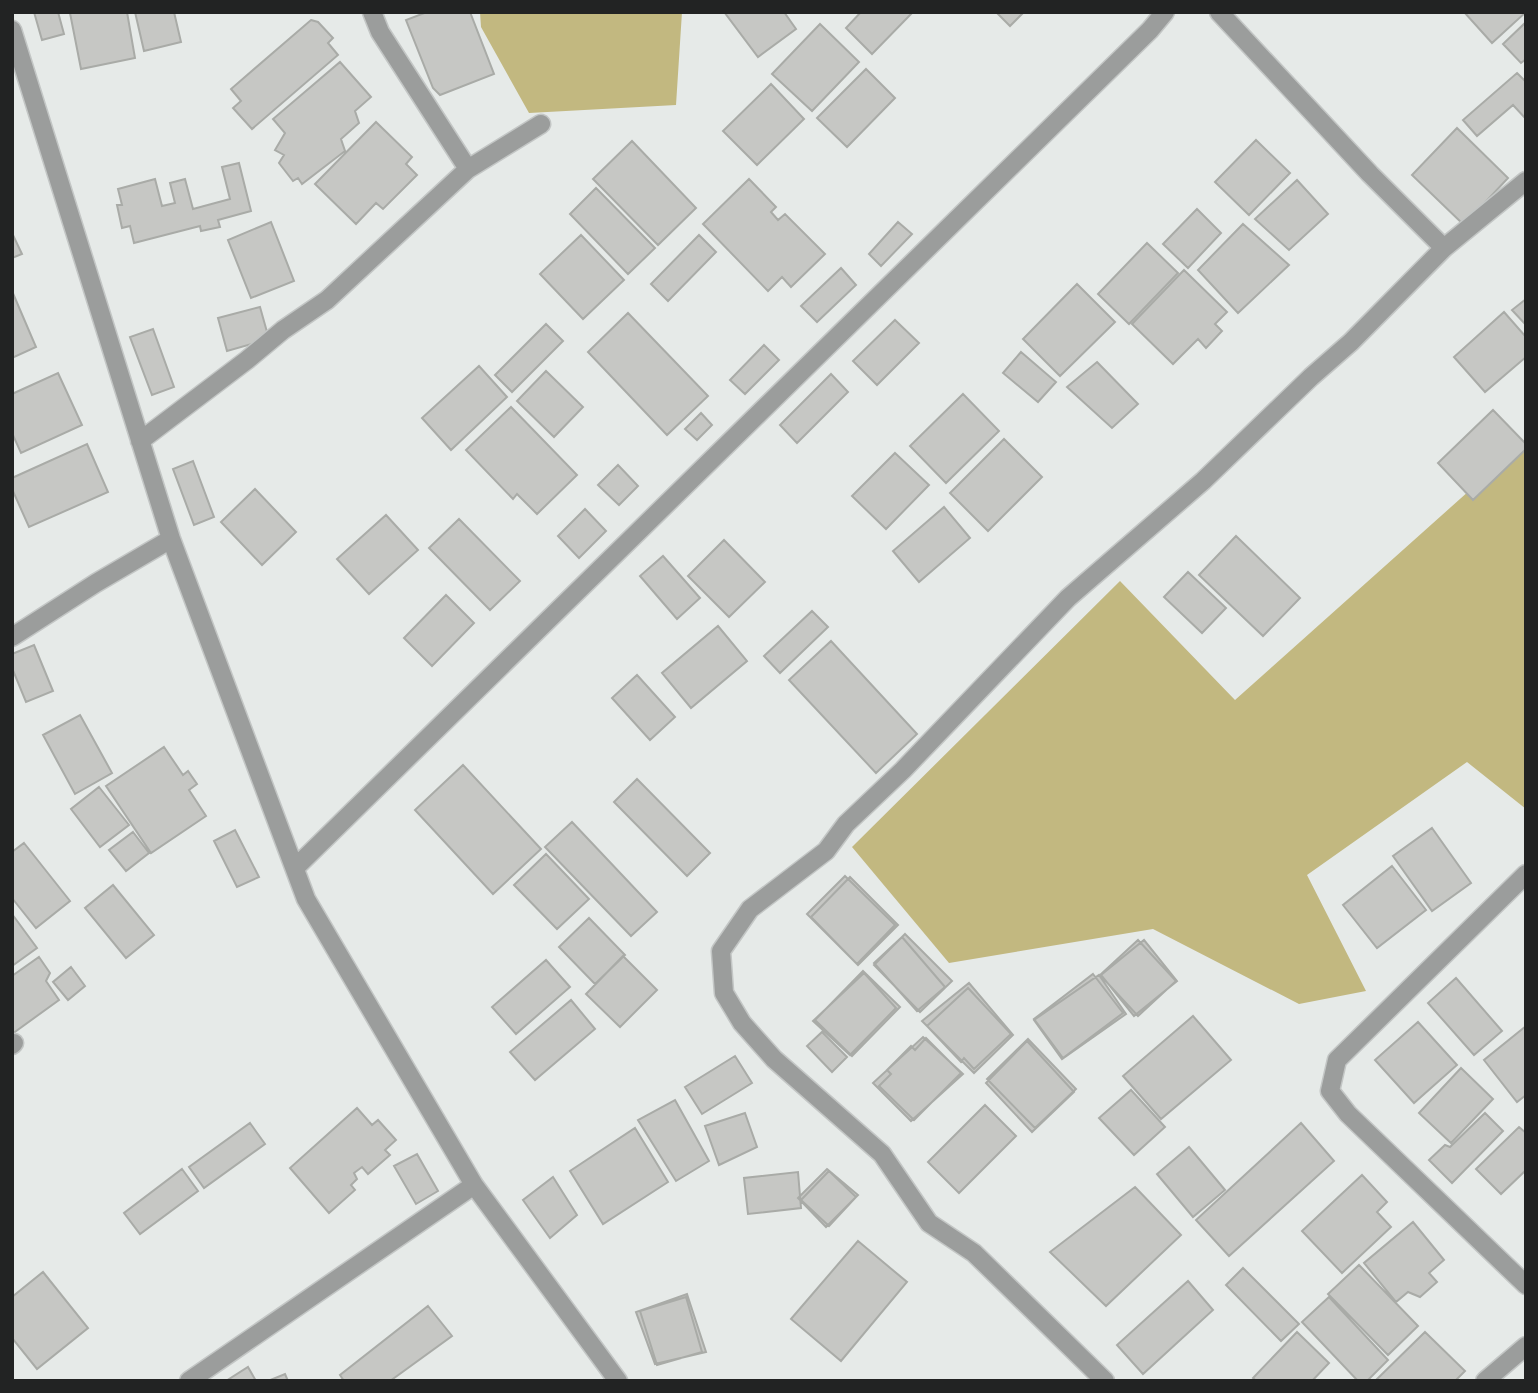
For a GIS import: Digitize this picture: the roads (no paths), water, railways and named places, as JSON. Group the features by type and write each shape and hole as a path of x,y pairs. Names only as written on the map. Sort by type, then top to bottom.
{"street":[{"path":"372,12 380,32 468,169"},
{"path":"295,868 1150,30 1165,12"},
{"path":"1219,12 1370,174 1444,248"},
{"path":"12,30 170,539 306,899 474,1185 618,1381"},
{"path":"140,441 327,300 468,169 541,124"},
{"path":"1105,1381 974,1253 929,1223 881,1154 774,1059 742,1023 724,993 721,951 750,909 826,851 846,824 903,770 1068,598 1203,481 1311,377 1352,342 1444,248 1526,181"},
{"path":"12,637 170,539"},
{"path":"1526,874 1337,1060 1330,1091 1348,1114 1526,1285"},
{"path":"189,1381 474,1185"},
{"path":"1485,1381 1526,1346"}]}
